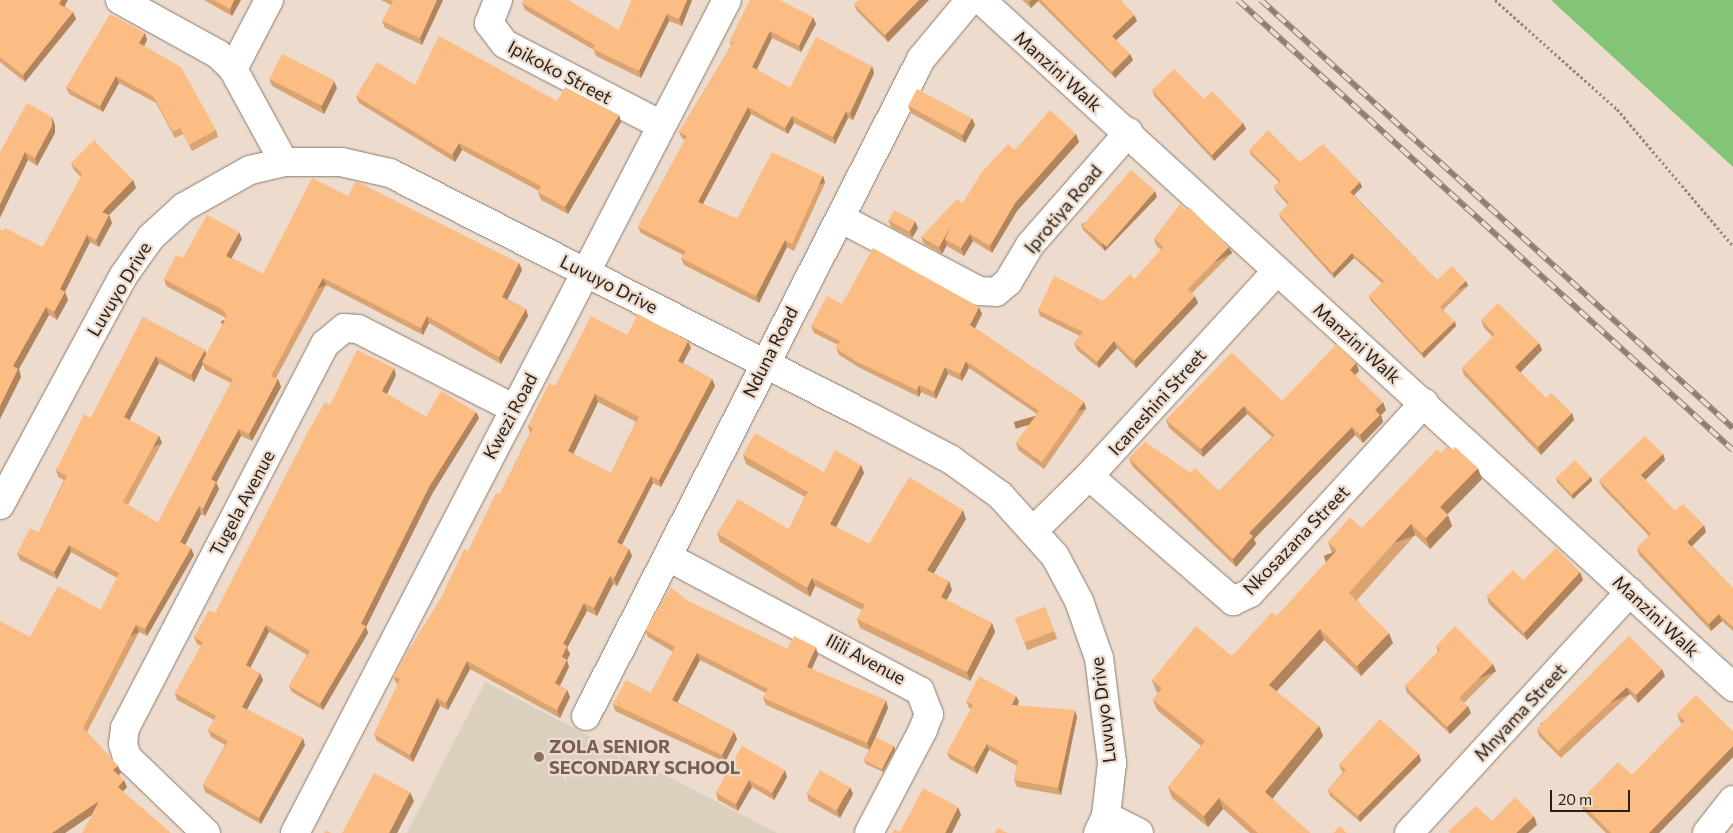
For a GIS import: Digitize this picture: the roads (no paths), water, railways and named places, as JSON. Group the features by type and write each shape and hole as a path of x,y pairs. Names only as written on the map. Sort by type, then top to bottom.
{"street":[{"path":"120,0 201,42 232,69 284,162"},
{"path":"232,69 269,0"},
{"name":"Ipikoko Street","path":"498,0 489,23 505,44 661,125"},
{"name":"Kwezi Road","path":"295,833 513,408 588,273 661,125 727,0"},
{"name":"Nduna Road","path":"586,716 668,557 764,362 921,59 970,0"},
{"name":"Manzini Walk","path":"981,0 1059,75 1129,132 1276,271 1424,403 1733,687"},
{"name":"Iprotiya Road","path":"840,218 979,291 996,292 1008,282 1030,245 1129,132"},
{"name":"Luvuyo Drive","path":"0,505 124,275 151,237 184,207 216,186 284,162 341,162 390,173 764,362 950,459 1000,495 1034,530 1079,601 1099,658 1112,763 1102,824"},
{"name":"Icaneshini Street","path":"1034,530 1089,476 1276,271"},
{"name":"Tugela Avenue","path":"206,833 127,757 125,728 325,344 344,328 358,329 513,408"},
{"name":"Nkosazana Street","path":"1089,476 1233,601 1250,593 1424,403"},
{"name":"Ilili Avenue","path":"668,557 920,690 929,714 923,730 869,833"},
{"name":"Mnyama Street","path":"1409,833 1630,592"},
{"path":"1707,833 1733,800"},
{"path":"1102,824 1139,833"}],"railway":[{"path":"1238,0 1733,450"},
{"path":"1261,0 1733,428"}],"place":[{"name":"ZOLA SENIOR SECONDARY SCHOOL","path":"539,757"}]}
